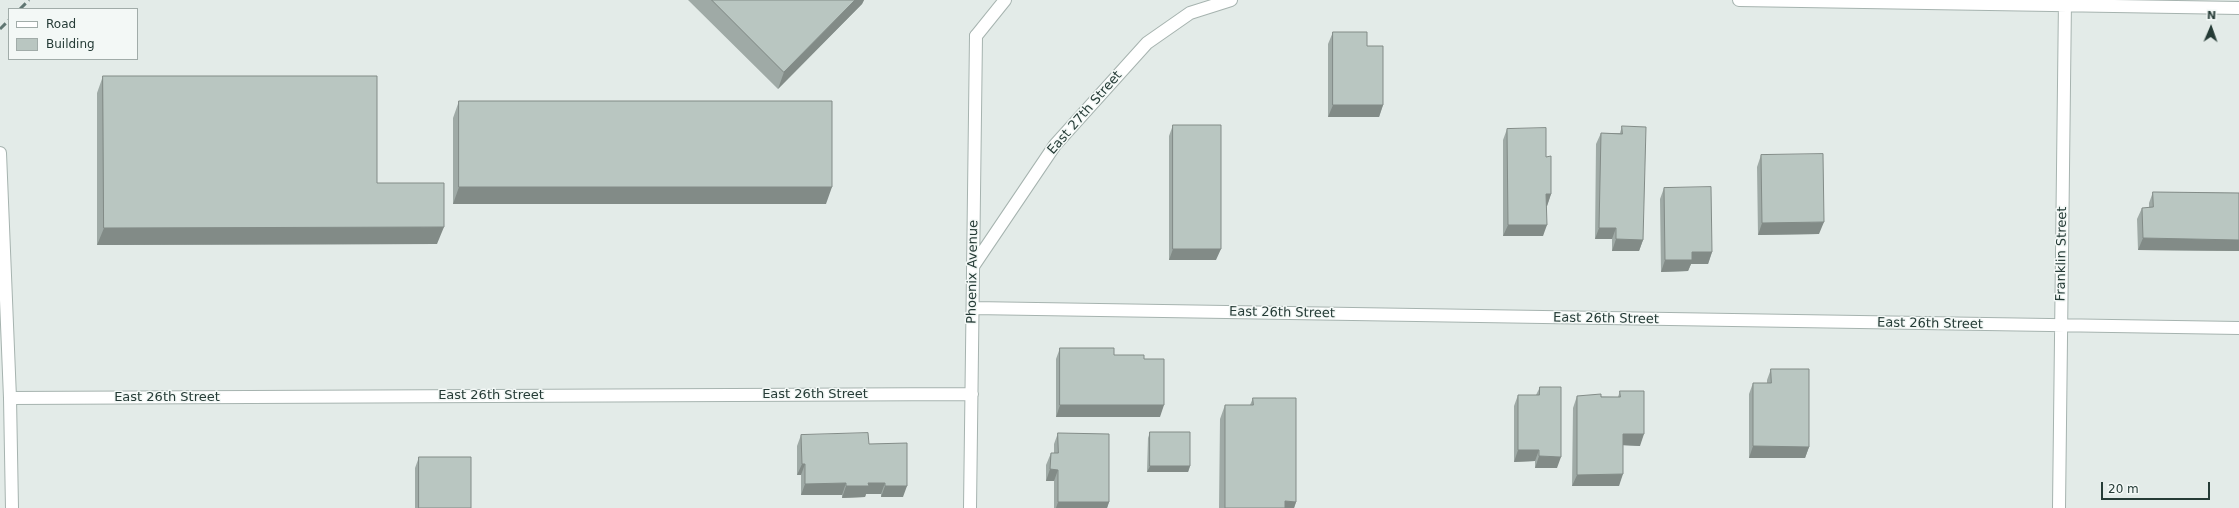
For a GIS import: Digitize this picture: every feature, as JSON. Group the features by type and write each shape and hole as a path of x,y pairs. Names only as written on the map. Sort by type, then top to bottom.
{"street":[{"name":"Phoenix Avenue","path":"970,508 976,36 1006,0"},
{"name":"East 27th Street","path":"974,265 1055,145 1147,43 1190,13 1231,0"},
{"path":"1739,0 2214,4 2239,8"},
{"name":"Franklin Street","path":"2058,508 2065,2"},
{"path":"0,153 10,398 12,508"},
{"name":"East 26th Street","path":"973,308 2239,328"},
{"name":"East 26th Street","path":"10,398 972,394"}],"building":[{"path":"712,0 855,0 784,72"},
{"path":"1333,32 1367,32 1367,46 1383,46 1383,105 1333,105"},
{"path":"103,76 377,76 377,183 444,183 444,227 104,228"},
{"path":"459,101 832,101 832,187 459,187"},
{"path":"1173,125 1221,125 1221,249 1173,249"},
{"path":"1622,126 1646,127 1643,240 1616,239 1616,228 1599,228 1601,133 1622,134"},
{"path":"1546,128 1546,157 1551,156 1551,194 1546,194 1547,225 1508,225 1507,129"},
{"path":"1823,154 1824,222 1762,223 1761,155"},
{"path":"1711,187 1712,252 1692,252 1692,260 1665,260 1664,188"},
{"path":"2153,192 2239,193 2239,240 2143,238 2142,208 2153,207"},
{"path":"1060,348 1114,348 1114,355 1144,355 1144,359 1164,359 1164,405 1060,405"},
{"path":"1771,369 1809,369 1809,447 1753,446 1753,383 1771,383"},
{"path":"1540,387 1561,387 1561,457 1539,456 1539,450 1518,450 1518,395 1539,395"},
{"path":"1620,391 1644,391 1644,434 1623,434 1623,474 1577,475 1577,396 1601,394 1601,397 1620,397"},
{"path":"1253,398 1296,398 1296,502 1285,501 1285,508 1225,508 1225,405 1253,405"},
{"path":"1150,432 1190,432 1190,466 1150,466"},
{"path":"868,433 869,444 907,443 907,486 885,486 885,483 868,483 869,486 846,486 846,483 805,484 805,464 802,464 801,435"},
{"path":"1058,433 1109,434 1109,502 1058,502 1058,470 1050,469 1051,453 1058,453"},
{"path":"419,457 471,457 471,508 419,508"}],"railway":[{"path":"21,8 29,0"},
{"path":"0,29 8,21"}]}
